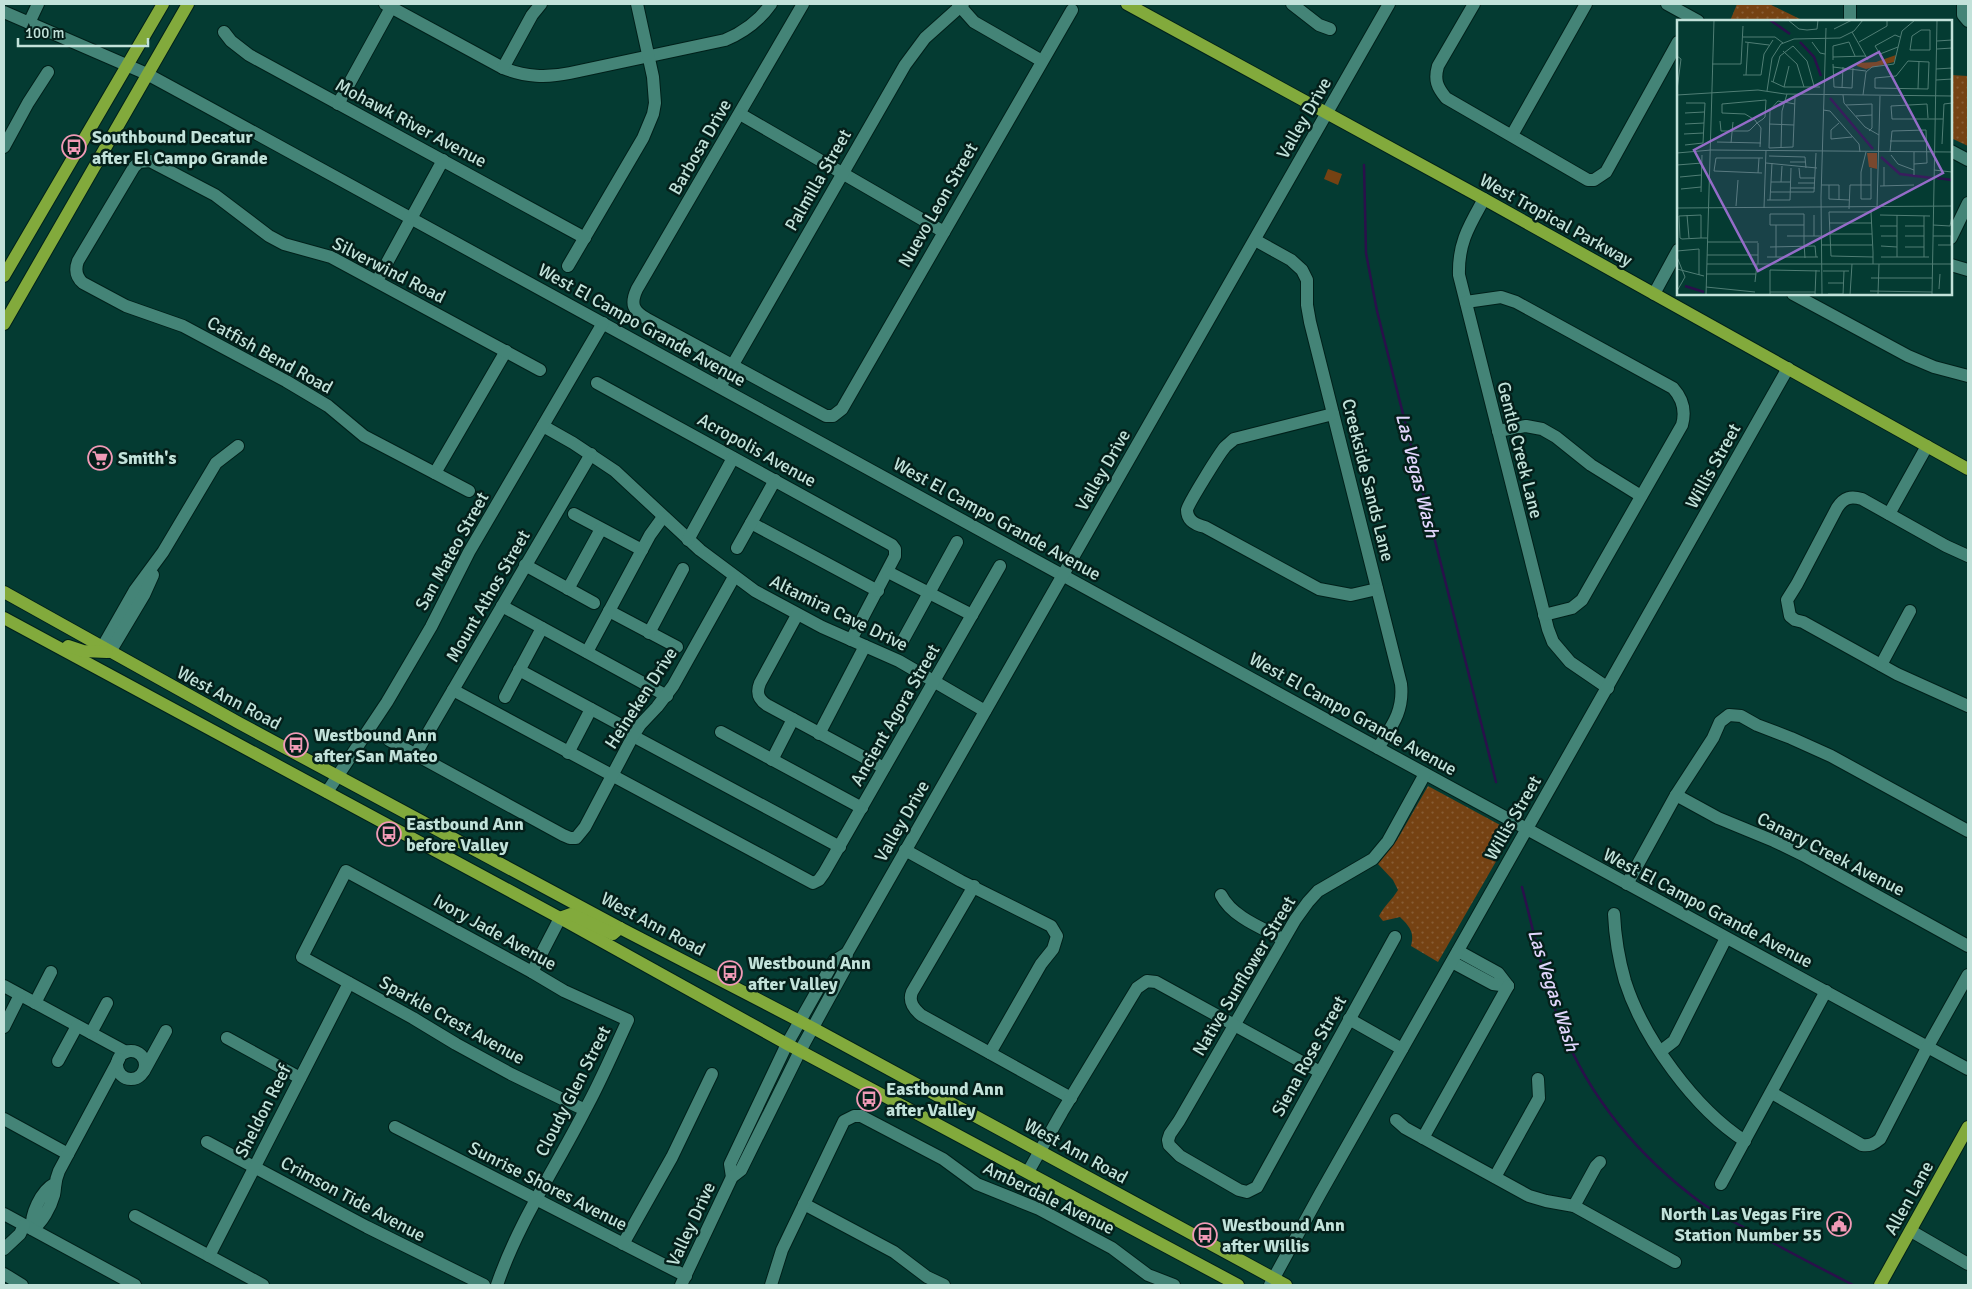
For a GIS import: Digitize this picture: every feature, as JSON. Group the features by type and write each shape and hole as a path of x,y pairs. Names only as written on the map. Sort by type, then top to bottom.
{"main road":[{"path":"4,276 163,4"},
{"path":"4,324 8,308 188,4"},
{"name":"West Tropical Parkway","path":"1126,4 1484,199 1968,469"},
{"name":"West Ann Road","path":"4,592 157,679 338,777 530,878 620,928 813,1028 1272,1282 1286,1285"},
{"name":"West Ann Road","path":"4,618 560,918 787,1044 1238,1285"},
{"path":"37,636 83,651 106,650"},
{"path":"98,669 114,665 157,679"},
{"path":"530,878 560,918 571,914 613,934 620,928"},
{"name":"Allen Lane","path":"1880,1285 1968,1127"}],"street":[{"path":"29,23 38,4"},
{"path":"503,68 532,15 541,4"},
{"path":"568,266 643,138 653,114 655,90 637,4"},
{"path":"338,104 390,5 503,68 522,74 553,76 709,44 738,34 761,17 771,4"},
{"name":"Barbosa Drive","path":"731,365 646,319 634,310 632,298 803,4"},
{"path":"1292,4 1319,25 1330,29"},
{"name":"Valley Drive","path":"684,1280 732,1177 741,1170 800,1051 845,970 847,952 1389,4"},
{"path":"1474,4 1438,66 1436,74 1437,87 1446,98 1588,180 1594,180 1606,172 1677,44"},
{"path":"1512,135 1586,4"},
{"path":"1667,4 1694,20"},
{"path":"1850,4 1850,18"},
{"path":"1963,4 1963,15 1967,20"},
{"path":"960,5 982,26 1042,61"},
{"name":"Palmilla Street","path":"720,387 842,173 915,51 960,5"},
{"name":"Nuevo Leon Street","path":"731,365 826,416 833,416 842,408 1072,10"},
{"name":"West El Campo Grande Avenue","path":"4,12 147,74 1968,1069"},
{"name":"Mohawk River Avenue","path":"224,32 249,55 585,238"},
{"path":"4,144 48,72"},
{"path":"740,114 944,232"},
{"path":"1952,152 1968,160"},
{"name":"Silverwind Road","path":"77,274 78,261 134,167 139,162 145,160 158,164 215,195 269,236 284,244 331,257 540,370"},
{"path":"377,281 443,160"},
{"name":"Gentle Creek Lane","path":"1484,199 1466,231 1460,250 1459,275 1544,616 1553,642 1561,653 1578,669 1608,688"},
{"path":"1952,236 1968,203"},
{"name":"Creekside Sands Lane","path":"1255,240 1292,260 1305,275 1308,287 1307,305 1310,322 1401,684 1402,694 1398,714 1378,748"},
{"path":"1654,294 1677,252"},
{"path":"1952,265 1968,270"},
{"name":"Catfish Bend Road","path":"77,274 79,280 83,283 111,299 135,310 182,326 318,399 364,436 469,491"},
{"path":"1795,295 1908,356 1934,367 1968,376"},
{"path":"1466,302 1501,297 1516,302 1673,388 1682,404 1684,418 1682,425 1582,600 1572,608 1544,616"},
{"name":"San Mateo Street","path":"327,792 388,702 431,627 469,552 603,323"},
{"path":"435,473 506,352"},
{"name":"Willis Street","path":"1272,1282 1788,368"},
{"name":"Acropolis Avenue","path":"597,383 885,540 892,545 896,552 888,572"},
{"path":"1333,414 1234,440 1220,454 1190,501 1187,512 1189,519 1197,525 1319,588 1351,595 1377,589"},
{"name":"Altamira Cave Drive","path":"543,426 591,454 628,482 688,540 734,577 797,615 899,661 985,711"},
{"path":"1498,431 1526,426 1542,429 1556,437 1591,465 1641,496"},
{"path":"106,650 144,595 163,552 216,463 238,446"},
{"path":"1889,514 1927,446"},
{"name":"Mount Athos Street","path":"415,755 591,454"},
{"path":"688,540 733,458"},
{"path":"738,548 775,480"},
{"path":"1968,556 1946,546 1862,499 1850,497 1845,499 1837,508 1787,600 1788,611 1795,620 1804,622 1924,688 1968,706"},
{"path":"574,514 642,550"},
{"path":"587,652 653,530 663,517"},
{"path":"752,523 878,591"},
{"path":"568,590 601,529"},
{"path":"902,642 957,542"},
{"path":"525,565 594,603"},
{"name":"Ancient Agora Street","path":"612,776 814,883 819,880 840,847 1000,566"},
{"path":"649,633 684,570"},
{"path":"852,640 888,572 972,615"},
{"name":"Heineken Drive","path":"415,755 563,835 576,838 585,827 640,725 667,696 734,577"},
{"path":"502,606 667,696"},
{"path":"608,611 677,648"},
{"path":"1880,665 1910,611"},
{"path":"797,615 760,684 757,693 759,698 767,705 793,720 884,768"},
{"path":"505,697 542,628"},
{"path":"819,734 865,646"},
{"path":"520,670 619,724"},
{"path":"453,690 612,776"},
{"path":"568,753 592,709"},
{"path":"1627,884 1676,795 1713,738 1720,722 1729,715 1741,716 1757,725 1792,738 1831,756 1968,831"},
{"path":"772,760 793,720"},
{"path":"721,732 862,808"},
{"path":"633,736 840,847"},
{"path":"389,740 415,755"},
{"name":"Native Sunflower Street","path":"1252,1190 1246,1192 1239,1190 1180,1156 1169,1145 1170,1134 1235,1025 1283,939 1308,902 1318,891 1373,859 1396,827 1425,774"},
{"name":"Canary Creek Avenue","path":"1676,795 1718,818 1774,840 1968,946"},
{"path":"905,850 1051,926 1057,936 1053,949 1041,964 990,1053"},
{"name":"Ivory Jade Avenue","path":"302,957 346,871 564,991 628,1020"},
{"path":"974,886 912,992 910,998 912,1005 921,1015 1071,1098"},
{"path":"1221,895 1224,902 1233,910 1283,939"},
{"path":"1614,914 1625,981 1640,1019 1670,1066 1698,1100 1729,1130 1745,1140"},
{"path":"532,972 560,918"},
{"name":"Siena Rose Street","path":"1252,1190 1261,1182 1268,1165 1395,937"},
{"path":"1661,1052 1674,1040 1726,938"},
{"name":"Valley Drive","path":"732,1177 730,1164 787,1044 834,961 847,952"},
{"path":"1423,1138 1508,986 1498,973 1455,956"},
{"name":"Sparkle Crest Avenue","path":"302,957 510,1074 586,1110"},
{"path":"35,1003 51,972"},
{"path":"1772,1093 1856,1142 1869,1146 1880,1139 1927,1048 1968,975"},
{"path":"1028,1172 1137,988 1148,981 1156,982 1320,1072"},
{"name":"Sheldon Reef","path":"208,1256 350,983"},
{"path":"4,986 91,1033 123,1056"},
{"path":"1721,1184 1826,991"},
{"path":"4,1027 20,995"},
{"path":"91,1033 107,1003"},
{"path":"1350,1019 1402,1049"},
{"name":"Cloudy Glen Street","path":"497,1285 507,1256 535,1199 586,1110 628,1020"},
{"path":"58,1060 77,1026"},
{"path":"123,1056 118,1068 123,1076 137,1078 144,1071 166,1031"},
{"path":"227,1038 300,1078"},
{"path":"4,1249 28,1227 46,1190 54,1184 68,1154 123,1056 136,1052 145,1062 144,1071"},
{"path":"623,1244 672,1157 712,1074"},
{"path":"1495,1177 1539,1098 1538,1079"},
{"name":"Amberdale Avenue","path":"804,1204 844,1121 854,1116 867,1118 943,1159 977,1184 1039,1209 1112,1248 1148,1275 1174,1285"},
{"path":"4,1119 68,1154"},
{"path":"1396,1120 1405,1128 1530,1196 1574,1206 1674,1262"},
{"name":"Sunrise Shores Avenue","path":"395,1127 623,1244 684,1280"},
{"name":"Crimson Tide Avenue","path":"208,1142 367,1227 484,1285"},
{"path":"1574,1206 1600,1162"},
{"path":"770,1285 782,1250 804,1204 894,1252 927,1277 944,1285"},
{"path":"4,1214 135,1285"},
{"path":"135,1216 263,1285"},
{"path":"1910,1230 1968,1264"},
{"path":"4,1274 22,1285"}],"shaded area":[{"path":"1737,4 1769,4 1802,20 1730,20"},
{"path":"1952,75 1968,76 1968,146 1952,138"},
{"path":"1328,169 1342,174 1338,185 1324,179"},
{"path":"1428,786 1513,832 1438,962 1411,946 1412,933 1400,917 1383,921 1379,916 1398,890 1393,880 1378,864 1397,840"}],"waterway":[{"name":"Las Vegas Wash","path":"1364,165 1366,253 1377,311 1496,782"},
{"name":"Las Vegas Wash","path":"1522,887 1544,974 1561,1026 1586,1078 1619,1125 1659,1167 1703,1204 1853,1285"}],"place":[{"name":"Southbound Decatur after El Campo Grande","path":"74,147"},
{"name":"Smith's","path":"100,458"},
{"name":"Westbound Ann after San Mateo","path":"296,745"},
{"name":"Eastbound Ann before Valley","path":"389,834"},
{"name":"Westbound Ann after Valley","path":"730,973"},
{"name":"Eastbound Ann after Valley","path":"869,1099"},
{"name":"North Las Vegas Fire Station Number 55","path":"1839,1224"},
{"name":"Westbound Ann after Willis","path":"1205,1235"}]}
